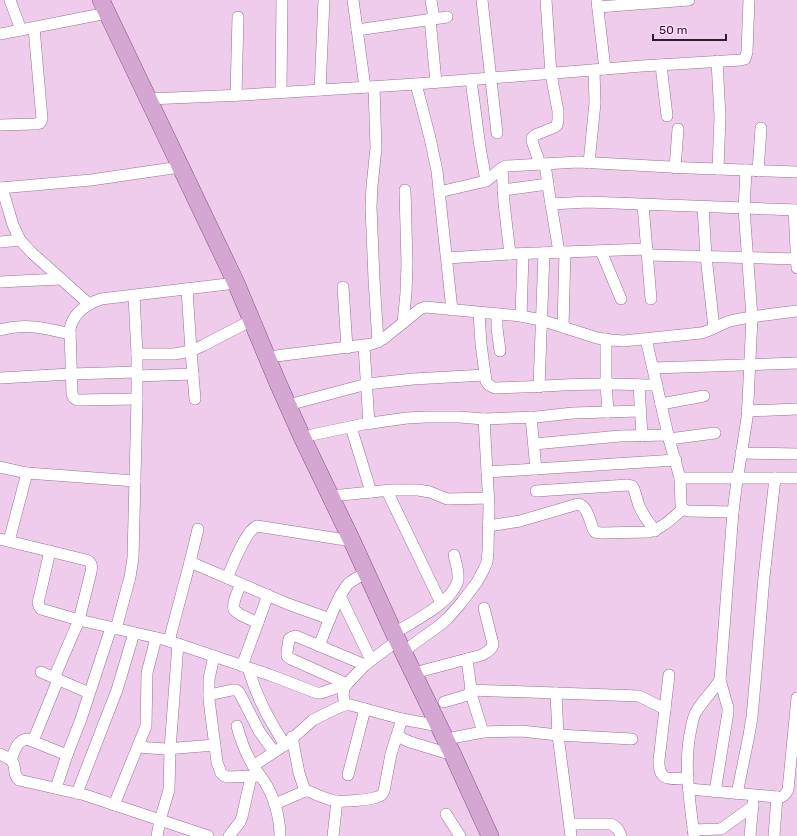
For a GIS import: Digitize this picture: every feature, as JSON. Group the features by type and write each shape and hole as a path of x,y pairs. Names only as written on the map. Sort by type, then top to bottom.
{"main road":[{"path":"104,6 236,283 302,437 454,756 490,836"}],"street":[{"path":"10,0 21,30"},
{"path":"281,92 282,0"},
{"path":"320,90 324,0"},
{"path":"353,0 357,30 369,87 376,148 371,207 378,342"},
{"path":"432,0 436,82"},
{"path":"482,0 497,133"},
{"path":"546,0 551,74 558,111 558,120 555,127 535,135 532,138 532,141 543,164 562,252 563,327"},
{"path":"589,163 599,70 598,4 689,0"},
{"path":"148,99 416,84 741,60 745,59 746,56 749,0"},
{"path":"0,34 34,28 104,6"},
{"path":"236,95 238,17"},
{"path":"357,30 447,17"},
{"path":"0,125 35,124 40,123 42,119 34,28"},
{"path":"717,61 720,117 718,169"},
{"path":"661,65 666,116"},
{"path":"471,80 486,181"},
{"path":"416,84 437,171 452,310"},
{"path":"758,171 761,128"},
{"path":"675,168 678,129"},
{"path":"440,192 486,181 491,179 506,166 578,162 675,168 797,172"},
{"path":"89,304 32,253 20,240 13,225 1,188 91,180 180,167"},
{"path":"502,168 510,254"},
{"path":"715,792 728,712 720,680 733,512 748,411 752,318 744,209 746,170"},
{"path":"503,190 548,184"},
{"path":"403,323 407,264 405,190"},
{"path":"551,204 588,202 795,210 797,268"},
{"path":"643,205 651,299"},
{"path":"703,207 706,256 714,328"},
{"path":"0,242 20,240"},
{"path":"447,258 601,251 796,259"},
{"path":"601,251 621,299"},
{"path":"539,387 544,253"},
{"path":"521,316 523,254"},
{"path":"0,282 61,279"},
{"path":"137,399 75,399 72,394 70,334 71,325 75,318 89,304 102,299 236,283"},
{"path":"343,287 347,348"},
{"path":"187,289 190,351 196,399"},
{"path":"56,788 129,585 132,568 137,399 137,354 134,296"},
{"path":"268,357 364,346 378,342 420,309 425,307 521,316 541,320 597,338 624,341 701,333 709,331 727,322 797,311"},
{"path":"479,313 485,375 487,384 495,388 606,384 657,384"},
{"path":"496,314 500,351"},
{"path":"137,354 174,354 190,351 204,346 252,320"},
{"path":"0,330 18,327 40,327 70,334"},
{"path":"646,339 680,478 681,505 683,509 688,511 733,512"},
{"path":"606,340 606,384 608,412"},
{"path":"364,346 370,424"},
{"path":"653,368 797,363"},
{"path":"0,378 71,374 193,374"},
{"path":"288,405 367,384 413,379 485,375"},
{"path":"639,385 642,436"},
{"path":"661,404 704,396"},
{"path":"748,411 797,409"},
{"path":"302,437 407,418 459,417 484,419 573,413 640,411"},
{"path":"531,417 536,469"},
{"path":"399,641 444,622 477,582 487,562 489,498 484,419"},
{"path":"351,427 371,492"},
{"path":"534,444 608,437 669,437 715,432"},
{"path":"742,453 797,454"},
{"path":"487,472 676,460"},
{"path":"0,467 27,473 135,481"},
{"path":"27,473 4,540 86,560 92,564 79,620 33,741"},
{"path":"680,478 797,478"},
{"path":"737,794 752,717 758,661 764,576 775,478"},
{"path":"536,490 632,486 639,506 655,531"},
{"path":"331,496 387,491 424,491 447,499 489,498"},
{"path":"387,491 441,603"},
{"path":"488,526 520,521 581,504 584,507 595,532 648,532 655,531 683,509"},
{"path":"227,578 245,540 253,528 257,526 352,541"},
{"path":"157,836 169,790 170,779 174,643 198,529"},
{"path":"50,551 38,603 41,609 79,620 174,643 270,675 316,693 321,693 347,684"},
{"path":"344,705 344,688 347,684 368,663 399,641 441,603 454,588 458,580 458,575 454,555"},
{"path":"190,562 330,620"},
{"path":"319,646 340,596 348,584 367,573"},
{"path":"240,584 234,602 234,610 258,623"},
{"path":"268,595 245,667 271,724 288,741 305,791"},
{"path":"340,596 368,663"},
{"path":"414,673 467,659 487,652 492,648 493,644 484,608"},
{"path":"77,793 117,690 134,633"},
{"path":"347,684 287,656 289,639 296,636 319,646 368,663"},
{"path":"114,805 146,726 147,673 156,638"},
{"path":"214,656 209,679 209,695 217,762 221,773 227,777 255,773"},
{"path":"467,659 470,692 483,732"},
{"path":"41,672 89,693"},
{"path":"669,675 658,760 658,768 661,774 665,778 715,792 737,794 753,801"},
{"path":"720,680 696,711 693,717 690,734 687,755 694,833 721,829 753,801 777,797 780,798 786,794 794,758 797,698"},
{"path":"209,695 232,690 239,692 260,731 274,752"},
{"path":"444,702 470,692 556,693 639,696 665,709"},
{"path":"556,693 558,735 571,836"},
{"path":"229,836 240,822 255,773 274,752 313,720 344,705 350,705 402,719 442,733 521,731 558,735 632,738"},
{"path":"348,775 365,709"},
{"path":"275,804 305,791 328,800 345,802 376,798 382,795 391,754 402,719"},
{"path":"236,726 255,773 266,784 275,804 279,820 280,836"},
{"path":"397,736 410,742 454,756"},
{"path":"11,760 18,745 24,739 33,741 67,755"},
{"path":"138,747 170,749 215,746"},
{"path":"0,754 11,760 16,778 19,780 77,793 208,836"},
{"path":"774,836 777,797"},
{"path":"333,836 337,801"},
{"path":"750,836 753,801"},
{"path":"446,814 460,836"},
{"path":"570,824 611,824 619,830 621,836"}]}
